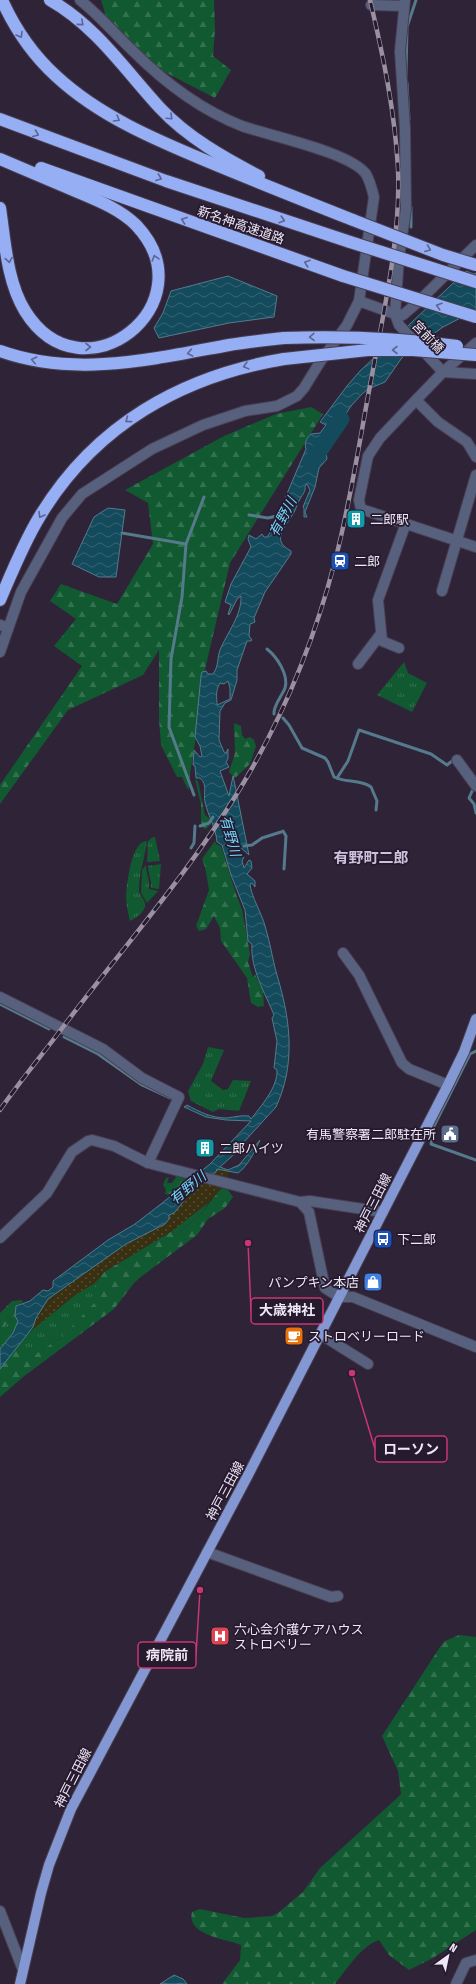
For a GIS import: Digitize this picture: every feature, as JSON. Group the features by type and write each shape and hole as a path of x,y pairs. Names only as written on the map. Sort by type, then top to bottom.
{"highway":[{"path":"2,0 23,40 38,58 56,77 101,109 183,152 443,255 476,265"},
{"path":"50,0 78,20 98,37 160,108 186,131 255,174 353,220"},
{"name":"新名神高速道路","path":"0,120 166,181 476,282"},
{"name":"新名神高速道路","path":"0,152 344,276 476,317"},
{"path":"0,159 100,202 119,212 135,224 147,238 155,255 158,269 158,283 155,298 142,322 131,333 117,341 90,348 72,347 58,342 45,334 30,318 18,295 11,275 0,208"},
{"path":"0,351 40,362 67,365 96,365 161,358 232,345 284,338 335,336 370,337 428,342 476,349"},
{"path":"0,600 24,547 41,516 60,487 84,458 107,436 134,416 193,383 256,363 368,350 413,350 476,355"}],"main road":[{"name":"神戸三田線","path":"20,1984 49,1865 71,1809 207,1552 383,1212 464,1052 476,1018"}],"street":[{"path":"0,652 5,627 22,592 62,518 82,494 152,449 203,425 245,411 277,406 297,396 347,325 359,301 374,197 372,187 365,174 356,165 339,157 241,125 200,105 145,63 103,19 80,0"},
{"path":"371,5 405,3 400,51 405,129 406,209 395,314"},
{"path":"359,301 395,314 402,315 417,303 476,245"},
{"name":"宮前橋","path":"395,314 399,325 441,370"},
{"path":"476,344 441,370 416,400 380,438 368,456 358,500 361,509 476,547"},
{"path":"441,370 476,374"},
{"path":"416,400 438,422 468,442 476,457"},
{"path":"442,591 458,541 476,475"},
{"path":"399,648 382,641 380,635 378,600 406,523"},
{"path":"358,664 380,635"},
{"path":"457,760 476,786"},
{"path":"342,953 359,975 402,1063 409,1069 448,1085"},
{"path":"0,997 103,1049 142,1078 180,1097 148,1163"},
{"path":"0,1238 46,1193 72,1152 88,1141 92,1140 114,1146 148,1163 300,1202 310,1201 383,1212"},
{"path":"300,1202 308,1212 325,1288 339,1297 353,1297 476,1347"},
{"path":"320,1334 368,1364"},
{"path":"207,1552 331,1597 338,1596"},
{"path":"0,1911 23,1970"},
{"path":"456,1984 466,1962 476,1960"}],"green space":[{"path":"101,0 214,0 215,30 213,56 231,70 215,98 155,67 107,20"},
{"path":"311,407 323,414 230,563 203,678 189,790 182,777 177,777 161,745 159,719 159,650 143,675 68,710 0,804 0,785 82,666 54,646 76,619 50,601 61,584 117,604 153,544 148,503 125,490 224,436 276,414"},
{"path":"404,662 408,673 427,683 412,712 377,695"},
{"path":"234,723 241,726 242,735 245,739 250,737 254,740 256,746 250,764 235,778 229,772 235,753"},
{"path":"195,779 198,781 205,815 209,818 211,824 206,829 203,828 201,824 201,805"},
{"path":"155,837 160,861 147,862 148,841"},
{"path":"147,841 139,890 145,902 145,907 139,916 130,921 126,896 129,873 137,848 142,843"},
{"path":"215,841 216,844 221,846 242,909 250,954 248,962 253,977 255,974 263,991 264,1006 258,1007 251,1003 247,978 221,941 220,928 214,916 206,929 199,931 196,926 209,890 202,859"},
{"path":"161,864 159,889 151,888 148,866"},
{"path":"146,865 149,889 158,891 147,903 141,893 142,870"},
{"path":"208,1047 224,1050 211,1081 223,1090 228,1089 233,1080 251,1081 239,1111 219,1109 213,1112 191,1101 188,1091 203,1064"},
{"path":"173,1174 190,1179 186,1185 179,1190 172,1194 165,1194 166,1190 163,1185 166,1178 169,1177 167,1183 172,1183 176,1177"},
{"path":"226,1187 233,1197 225,1208 208,1219 197,1235 134,1283 114,1309 23,1377 0,1397 0,1367 16,1345 22,1343 29,1358 61,1338 95,1302 95,1286 104,1272 172,1231 175,1236 201,1214 220,1189"},
{"path":"209,1202 201,1214 175,1236 172,1231"},
{"path":"104,1272 95,1286 95,1302 88,1311 61,1338 28,1359 18,1345 27,1334 75,1295 94,1283"},
{"path":"22,1300 23,1302 16,1306 15,1316 0,1331 0,1313 12,1301"},
{"path":"15,1316 18,1321 13,1333 0,1349 0,1331"},
{"path":"459,1635 476,1637 476,1930 433,1958 409,1970 389,1955 379,1940 372,1943 360,1953 335,1984 222,1984 240,1960 241,1945 208,1935 201,1931 195,1926 192,1920 192,1912 200,1909 244,1918 272,1916 303,1892 320,1868 401,1794 398,1771 382,1736 440,1647 445,1641"}],"sand":[{"path":"217,1168 230,1171 225,1185 209,1202 172,1231 104,1272 95,1283 75,1295 27,1334 48,1299 126,1244 144,1234 169,1215 181,1201 178,1202 177,1200 215,1172"}],"water":[{"path":"466,271 474,274 476,273 476,310 443,327 408,352 401,359 385,382 368,389 362,394 351,406 330,438 327,437 322,448 326,452 327,459 319,468 315,487 305,512 307,517 304,517 303,507 310,490 307,484 281,535 282,543 291,551 291,554 265,592 254,618 255,622 250,624 249,636 252,640 247,641 237,670 237,680 231,700 225,703 220,711 219,740 224,752 226,753 228,749 228,759 226,762 229,767 220,771 229,796 233,776 249,855 241,848 240,852 244,857 242,861 244,868 249,860 251,861 252,868 247,874 255,881 255,887 252,883 250,884 251,889 264,921 286,1013 289,1045 286,1076 282,1092 276,1107 243,1143 242,1147 220,1167 228,1170 239,1165 260,1140 251,1158 242,1170 238,1173 217,1169 216,1172 177,1199 178,1202 184,1201 174,1213 169,1215 169,1219 165,1224 126,1244 48,1299 36,1318 33,1327 0,1369 0,1349 13,1333 18,1321 15,1316 16,1306 30,1301 43,1290 48,1291 53,1287 53,1281 108,1240 135,1224 161,1204 210,1164 251,1121 226,1120 206,1117 184,1107 187,1105 216,1117 227,1118 249,1116 251,1119 272,1090 275,1083 277,1070 274,1068 277,1041 272,1018 274,1015 253,962 252,944 248,941 245,910 231,875 222,845 217,842 205,802 204,783 200,778 196,778 195,766 193,765 194,750 200,757 202,756 200,746 195,737 201,676 202,672 206,671 208,674 213,674 215,671 220,650 237,617 241,603 241,596 237,599 229,615 231,605 225,602 231,584 251,547 248,539 249,535 256,539 262,534 264,537 267,537 281,510 306,449 305,443 307,439 311,434 320,433 326,425 320,422 360,371","holes":["228,681 230,688 230,699 217,705 217,691 220,683 224,684"]},
{"path":"228,276 277,296 274,317 229,323 159,338 154,328 163,313 171,291"},
{"path":"108,508 125,510 116,577 99,577 72,564 94,517"},
{"path":"174,1975 183,1979 187,1984 160,1984"}],"waterway":[{"path":"406,75 407,27 416,0"},
{"path":"407,83 409,119"},
{"path":"411,207 411,227"},
{"name":"有野川","path":"311,463 341,419"},
{"path":"122,533 186,544 204,497"},
{"path":"249,515 268,518 281,515"},
{"path":"186,544 182,597 171,659 169,727 194,795"},
{"path":"267,649 278,661 284,672 286,683 285,688 276,704 274,714"},
{"path":"283,718 289,725 302,748 325,758 334,777 362,783 371,787 377,801 376,810"},
{"path":"337,778 348,761 359,730 431,754 447,765 452,761"},
{"path":"471,786 473,789 469,798 474,804 476,813"},
{"path":"200,826 209,823 213,817"},
{"path":"191,848 194,843 195,826"},
{"path":"283,831 286,836 284,869"},
{"path":"244,846 252,845 262,838 281,832"},
{"path":"0,1004 49,1029"},
{"path":"64,1037 98,1054 142,1085 170,1098"},
{"path":"476,1051 470,1054 434,1126 431,1144 476,1160"}],"railway":[{"path":"0,1110 23,1078 154,911 218,823 238,792 269,737 307,651 327,591 351,492 391,272 397,220 398,169 394,126 384,63 370,0"}],"place":[{"name":"二郎駅","path":"356,519"},
{"name":"二郎","path":"340,561"},
{"name":"有馬警察署二郎駐在所","path":"450,1134"},
{"name":"二郎ハイツ","path":"205,1148"},
{"name":"下二郎","path":"383,1239"},
{"name":"大歳神社","path":"248,1243"},
{"name":"パンプキン本店","path":"373,1282"},
{"name":"ストロベリーロード","path":"294,1336"},
{"name":"ローソン","path":"352,1373"},
{"name":"病院前","path":"200,1590"},
{"name":"六心会介護ケアハウス ストロベリー","path":"220,1636"}],"district":[{"name":"有野町二郎","path":"371,858"}]}
